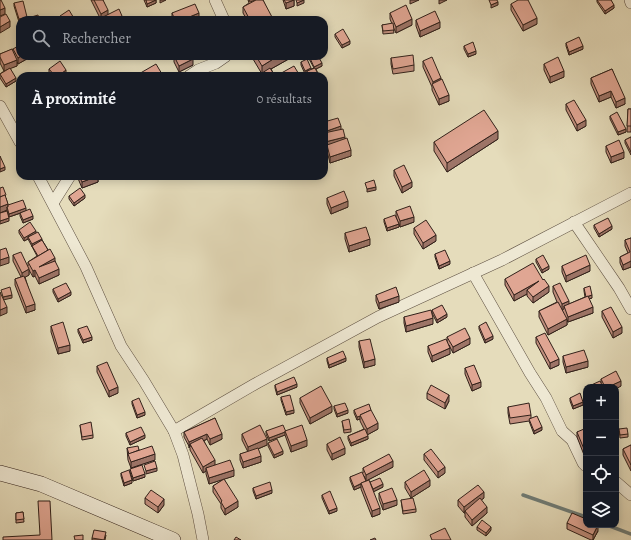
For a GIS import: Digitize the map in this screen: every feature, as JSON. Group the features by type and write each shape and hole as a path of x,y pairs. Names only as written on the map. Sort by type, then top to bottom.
{"street":[{"path":"215,0 222,16"},
{"path":"195,72 220,60"},
{"path":"0,106 16,135"},
{"path":"40,180 86,267 121,346 174,431 183,455 203,540"},
{"path":"53,203 67,180"},
{"path":"174,431 255,384 378,317 502,260 631,193"},
{"path":"574,222 619,288 631,309"},
{"path":"473,273 530,373 546,398 562,431 572,440 583,463"},
{"path":"0,473 41,484 173,540"},
{"path":"619,485 631,495"}],"building":[{"path":"0,0 5,8 0,10"},
{"path":"94,0 103,0 108,10 101,14"},
{"path":"146,0 156,0 147,4"},
{"path":"256,0 263,0 271,16 248,16 243,7"},
{"path":"284,0 294,0 286,3"},
{"path":"296,0 304,0 297,3"},
{"path":"489,0 497,0 498,2 491,5"},
{"path":"518,0 528,0 537,18 523,25 511,4"},
{"path":"597,0 611,0 614,5 605,11"},
{"path":"23,1 27,16 18,16 14,3"},
{"path":"195,4 199,13 192,16 173,16 172,13"},
{"path":"406,5 412,19 396,27 390,13"},
{"path":"119,9 122,16 105,16"},
{"path":"69,10 73,16 60,16"},
{"path":"435,11 440,22 420,31 416,20"},
{"path":"6,14 10,21 0,27 0,17"},
{"path":"393,23 394,30 383,31 382,25"},
{"path":"343,29 350,41 342,45 335,34"},
{"path":"579,37 583,46 569,52 566,43"},
{"path":"473,42 476,51 468,54 464,46"},
{"path":"16,47 16,54 13,49"},
{"path":"12,49 17,60 4,65 0,54"},
{"path":"413,55 414,65 393,69 391,58"},
{"path":"432,57 441,78 433,82 423,61"},
{"path":"558,57 564,71 550,77 544,64"},
{"path":"176,60 191,60 179,66"},
{"path":"258,60 272,60 262,66"},
{"path":"307,60 311,68 305,71 301,62"},
{"path":"311,60 320,60 322,63 314,67"},
{"path":"60,61 66,70 63,72 52,72 49,69"},
{"path":"156,64 161,72 142,72"},
{"path":"294,66 298,72 283,72"},
{"path":"10,68 16,78 6,84 0,74"},
{"path":"270,68 272,72 264,72"},
{"path":"315,68 317,72 307,72"},
{"path":"612,69 625,98 616,102 611,91 599,96 591,78"},
{"path":"442,79 449,95 439,99 432,84"},
{"path":"574,100 586,120 577,125 566,104"},
{"path":"628,109 631,109 631,126 627,126"},
{"path":"484,110 498,131 447,163 434,142"},
{"path":"617,112 626,129 618,132 610,116"},
{"path":"338,118 341,126 328,131 328,121"},
{"path":"343,129 345,137 328,141 328,132"},
{"path":"631,137 631,152 625,140"},
{"path":"347,138 351,150 330,157 328,145"},
{"path":"619,140 624,152 611,157 606,146"},
{"path":"0,156 5,167 0,169"},
{"path":"404,165 412,182 402,187 394,170"},
{"path":"374,180 376,187 367,189 365,183"},
{"path":"3,187 6,195 0,197 0,188"},
{"path":"80,188 85,195 74,203 69,196"},
{"path":"344,191 348,201 331,208 327,198"},
{"path":"5,195 8,204 0,207 0,197"},
{"path":"23,200 26,208 9,214 7,207 8,205"},
{"path":"410,206 414,217 400,221 396,211"},
{"path":"30,209 33,216 23,220 20,213"},
{"path":"7,211 9,218 0,221 0,213"},
{"path":"395,215 399,224 387,228 384,219"},
{"path":"608,218 612,226 599,234 594,225"},
{"path":"426,220 436,235 423,243 414,228"},
{"path":"30,222 36,231 24,238 19,230"},
{"path":"366,227 370,239 349,246 345,233"},
{"path":"38,232 42,239 32,244 28,237"},
{"path":"631,238 631,261 623,265 620,257 630,252 625,240"},
{"path":"42,240 48,250 38,256 32,246"},
{"path":"6,248 9,257 0,260 0,250"},
{"path":"50,249 55,258 39,267 55,261 59,269 39,278 35,270 33,271 28,262"},
{"path":"445,250 450,261 439,266 435,254"},
{"path":"21,252 29,269 22,273 13,255"},
{"path":"543,255 549,266 542,270 536,259"},
{"path":"586,255 590,265 566,276 562,266"},
{"path":"533,263 543,280 544,279 549,286 533,297 527,290 539,281 514,295 505,279"},
{"path":"24,276 35,304 26,307 15,279"},
{"path":"66,283 71,292 58,299 53,289"},
{"path":"560,283 569,301 562,304 553,286"},
{"path":"590,286 592,295 586,297 584,288"},
{"path":"10,287 12,295 3,297 1,290"},
{"path":"396,287 399,296 379,303 376,295"},
{"path":"0,292 7,307 0,310"},
{"path":"588,296 593,307 568,317 564,306"},
{"path":"558,302 567,319 548,329 539,311"},
{"path":"442,305 447,314 437,320 432,310"},
{"path":"611,307 622,327 613,332 602,311"},
{"path":"431,310 433,318 406,326 404,317"},
{"path":"63,322 70,345 58,348 51,326"},
{"path":"486,322 493,336 485,340 479,326"},
{"path":"87,326 92,337 83,340 78,329"},
{"path":"465,328 470,338 453,347 447,337"},
{"path":"545,333 559,359 550,363 536,337"},
{"path":"370,339 375,359 364,362 359,341"},
{"path":"446,339 450,348 432,356 428,346"},
{"path":"584,350 588,361 566,367 563,356"},
{"path":"343,351 346,358 329,365 327,358"},
{"path":"107,362 118,387 109,391 97,366"},
{"path":"474,365 481,382 472,385 465,368"},
{"path":"616,371 621,381 614,384 604,384 601,379"},
{"path":"294,377 297,384 277,392 275,385"},
{"path":"600,381 602,384 594,384"},
{"path":"431,385 449,395 445,403 427,393"},
{"path":"321,386 332,406 310,418 300,398"},
{"path":"580,393 583,402 573,406 570,398"},
{"path":"290,395 294,410 286,412 281,397"},
{"path":"139,398 145,412 137,415 132,401"},
{"path":"345,403 348,410 337,414 334,406"},
{"path":"529,403 531,415 510,418 508,407"},
{"path":"369,404 371,410 357,417 354,410"},
{"path":"371,410 378,423 367,429 360,415"},
{"path":"537,416 542,427 534,431 529,419"},
{"path":"215,418 222,434 210,439 207,434 189,442 184,432"},
{"path":"349,419 351,429 344,430 342,421"},
{"path":"91,422 93,435 82,437 80,425"},
{"path":"260,425 267,439 248,447 242,434"},
{"path":"283,425 286,432 285,431 269,438 266,431"},
{"path":"302,425 307,440 291,446 285,431"},
{"path":"141,427 145,435 130,442 126,433"},
{"path":"627,428 628,434 620,435 619,429"},
{"path":"365,429 368,436 351,443 348,436"},
{"path":"583,429 583,447 577,432"},
{"path":"340,437 345,448 332,454 327,444"},
{"path":"202,438 215,460 203,467 190,444"},
{"path":"277,439 283,451 274,455 268,443"},
{"path":"631,445 631,465 623,449"},
{"path":"138,446 139,450 129,454 127,448"},
{"path":"152,446 155,454 131,462 128,454"},
{"path":"258,448 261,456 243,462 240,454"},
{"path":"431,449 445,467 438,472 424,454"},
{"path":"389,454 393,461 366,475 363,468"},
{"path":"230,460 234,470 209,478 206,468"},
{"path":"155,461 157,468 146,471 144,465"},
{"path":"142,465 145,474 133,478 130,469"},
{"path":"129,470 132,480 124,483 121,473"},
{"path":"424,470 430,480 411,492 405,482"},
{"path":"362,472 366,481 354,487 350,477"},
{"path":"380,478 383,484 373,489 370,482"},
{"path":"224,479 238,501 225,509 213,486"},
{"path":"369,480 380,508 372,511 361,483"},
{"path":"270,482 272,490 256,496 253,488"},
{"path":"478,485 484,492 464,507 458,500"},
{"path":"392,488 397,500 383,504 379,493"},
{"path":"151,490 164,499 158,507 145,498"},
{"path":"330,491 337,508 329,511 322,495"},
{"path":"413,498 416,509 403,511 401,500"},
{"path":"480,498 487,507 472,520 465,511"},
{"path":"38,501 50,501 52,540 3,540 3,537 40,535"},
{"path":"23,512 24,519 16,520 16,513"},
{"path":"572,513 583,518 583,528 596,528 593,535 567,523"},
{"path":"482,520 491,527 486,533 477,527"},
{"path":"445,528 451,540 432,540 430,535"},
{"path":"94,530 106,532 104,540 92,538"},
{"path":"83,535 83,540 75,540 74,536"},
{"path":"236,537 241,540 234,540"}],"waterway":[{"path":"523,495 583,516"},
{"path":"615,528 631,534"}]}
